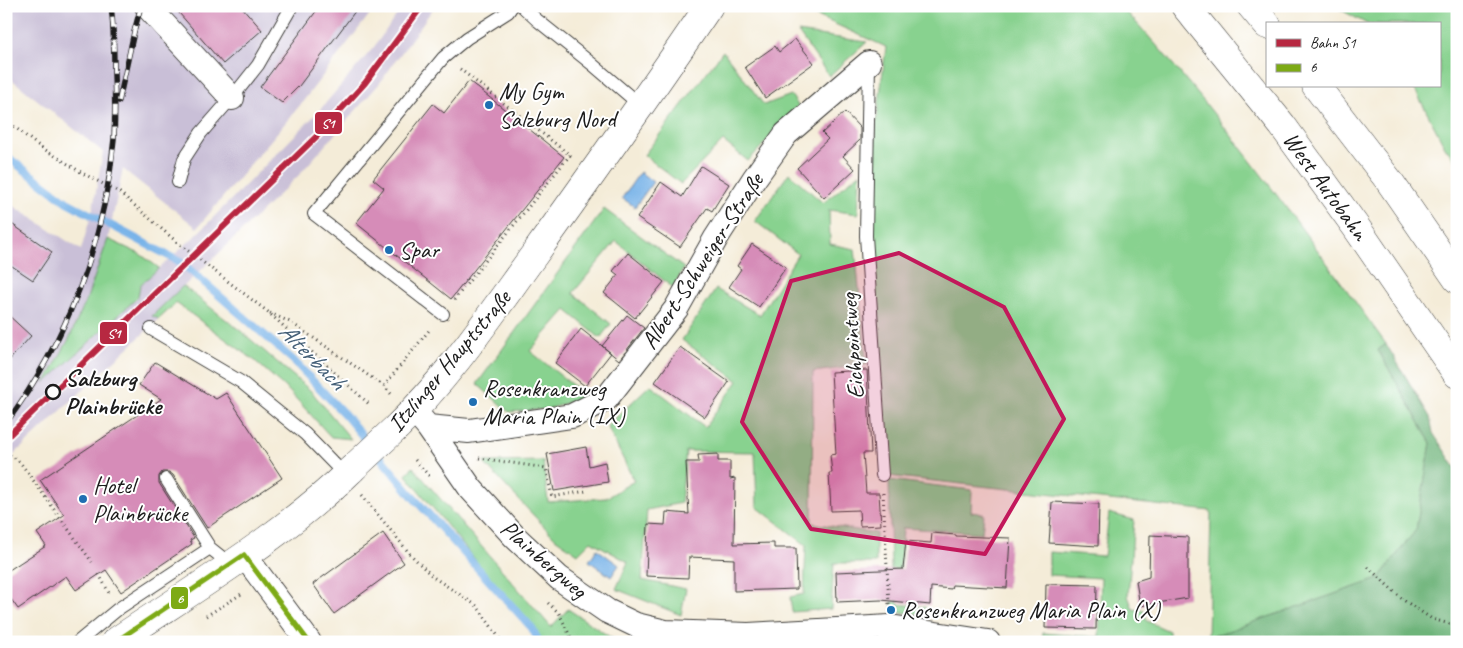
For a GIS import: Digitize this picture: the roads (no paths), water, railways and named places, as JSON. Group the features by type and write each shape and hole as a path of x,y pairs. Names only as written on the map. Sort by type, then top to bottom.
{"main road":[{"name":"Itzlinger Hauptstraße","path":"115,642 228,556 292,521 352,479 472,340 641,106 709,6"},
{"name":"West Autobahn","path":"1185,6 1282,125 1356,227 1457,374"},
{"path":"1251,6 1266,24"},
{"path":"1318,88 1390,182 1457,279"}],"street":[{"path":"147,6 232,98"},
{"name":"Albert-Schweiger-Straße","path":"408,416 469,431 572,416 606,399 676,309 716,238 786,134 869,63"},
{"name":"Plainbergweg","path":"408,416 515,537 559,578 607,611 664,637 748,635 799,638 890,627 988,642"},
{"path":"228,556 309,642"}],"lane":[{"path":"178,182 184,158 201,133 258,65 292,6"},
{"path":"443,314 314,214 445,57 467,38 508,12 512,6"},
{"path":"522,6 641,106"},
{"name":"Eichpointweg","path":"869,63 866,236 882,475"},
{"path":"151,329 242,382 305,434 352,479"},
{"path":"78,642 118,609 228,556 166,479"}],"water":[{"path":"640,172 653,182 635,207 622,198"},
{"path":"597,549 619,565 611,577 589,561"}],"waterway":[{"name":"Alterbach","path":"6,156 67,202 182,263 293,360 346,416 413,497 532,628 539,642"}],"railway":[{"path":"6,423 28,391 65,324 80,289 102,215 114,139 114,49 111,6"},
{"path":"119,101 141,6"}],"rail line":[{"name":"S1","path":"6,438 317,136 365,83 422,6"}],"place":[{"name":"My Gym Salzburg Nord","path":"489,105"},
{"name":"Spar","path":"389,250"},
{"name":"Salzburg Plainbrücke","path":"53,392"},
{"name":"Rosenkranzweg Maria Plain (IX)","path":"473,402"},
{"name":"Hotel Plainbrücke","path":"83,499"},
{"name":"Rosenkranzweg Maria Plain (X)","path":"891,610"}]}
